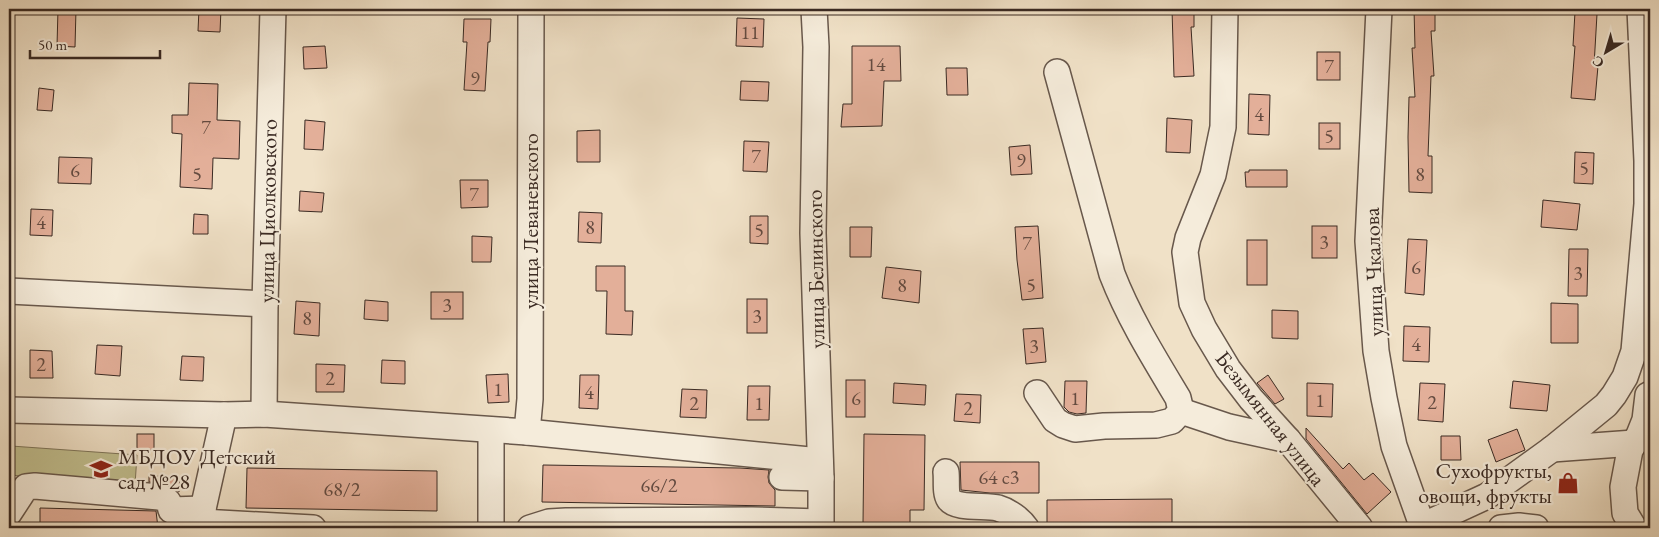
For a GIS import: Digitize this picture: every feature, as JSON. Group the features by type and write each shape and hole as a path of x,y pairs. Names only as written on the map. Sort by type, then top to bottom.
{"street":[{"name":"улица Циолковского","path":"264,414 273,9"},
{"name":"улица Леваневского","path":"527,432 530,389 531,9"},
{"name":"улица Белинского","path":"814,9 816,47 813,233 821,470 820,525"},
{"name":"Безымянная улица","path":"1225,9 1223,127 1213,175 1188,238 1185,252 1192,303 1204,329 1228,369 1360,528"},
{"name":"улица Чкалова","path":"1379,9 1368,241 1376,342 1384,398 1394,446 1422,527"},
{"path":"1422,527 1487,496 1552,450 1606,405 1625,377 1634,351 1649,161 1646,48 1640,9"},
{"path":"1057,72 1112,274 1138,330 1178,398 1181,411"},
{"path":"9,291 265,304"},
{"path":"1037,393 1055,420 1075,429 1104,426 1156,425 1172,421 1181,411"},
{"path":"1606,405 1649,395 1641,438 1627,461 1623,488 1625,513 1634,528"},
{"path":"9,410 224,415 264,414 527,432 821,470"},
{"path":"1181,411 1229,427 1288,440"},
{"path":"224,415 203,509 202,522 313,528"},
{"path":"491,430 491,528"},
{"path":"1552,450 1641,438"},
{"path":"782,477 821,470"},
{"path":"946,472 947,496 950,502 997,508 1012,515 1026,528"},
{"path":"26,487 35,486 165,498 169,502 170,519 190,511 203,509"},
{"path":"9,513 26,487"},
{"path":"22,528 26,487"},
{"path":"530,528 549,522 566,521 752,520 820,525"},
{"path":"1501,528 1519,526 1536,528"}],"shaded area":[{"path":"11,446 137,455 135,485 9,475"}],"building":[{"path":"58,9 76,9 75,47 57,46"},
{"path":"199,9 221,9 220,32 198,31"},
{"path":"1172,9 1194,9 1194,27 1191,27 1194,76 1174,77"},
{"path":"1414,9 1435,9 1435,31 1431,31 1434,76 1431,76 1428,156 1432,156 1432,193 1409,192 1409,97 1415,97 1412,48 1415,48"},
{"path":"1575,12 1597,14 1594,66 1598,66 1595,100 1571,98 1575,46 1573,46"},
{"path":"737,18 764,19 763,47 736,46"},
{"path":"464,19 491,19 485,91 464,90 467,42 463,42"},
{"path":"325,46 327,68 304,69 303,47"},
{"path":"852,46 900,46 901,81 884,81 882,126 841,127 843,104 852,104"},
{"path":"1317,52 1340,52 1340,80 1317,80"},
{"path":"946,68 967,68 968,95 947,95"},
{"path":"741,81 769,82 768,101 740,100"},
{"path":"189,83 218,84 217,120 240,121 239,159 213,158 212,189 180,187 182,134 172,133 172,115 188,115"},
{"path":"39,88 54,90 52,111 37,110"},
{"path":"1249,94 1270,95 1269,135 1248,134"},
{"path":"1167,118 1192,120 1190,153 1166,152"},
{"path":"305,120 325,122 323,150 304,149"},
{"path":"1319,123 1340,123 1340,149 1319,149"},
{"path":"600,130 600,162 577,162 577,131"},
{"path":"744,141 769,142 767,172 743,171"},
{"path":"1030,145 1032,174 1011,175 1009,147"},
{"path":"1575,152 1594,153 1593,184 1574,183"},
{"path":"59,157 92,158 91,184 58,183"},
{"path":"1249,170 1287,170 1287,187 1246,187 1245,172 1249,172"},
{"path":"460,180 488,180 488,207 461,208"},
{"path":"300,191 324,193 322,212 299,211"},
{"path":"1543,200 1580,204 1577,230 1541,227"},
{"path":"31,209 53,210 52,236 30,235"},
{"path":"579,212 602,213 601,243 578,242"},
{"path":"194,214 208,215 208,234 193,234"},
{"path":"750,216 768,216 768,244 750,243"},
{"path":"1038,226 1043,298 1022,300 1015,227"},
{"path":"1312,226 1337,226 1337,258 1312,258"},
{"path":"850,227 872,227 871,257 850,257"},
{"path":"472,236 492,237 491,262 472,262"},
{"path":"1408,239 1427,240 1424,295 1405,293"},
{"path":"1247,240 1267,240 1267,285 1247,285"},
{"path":"1569,249 1588,249 1587,296 1568,296"},
{"path":"596,266 625,266 625,311 633,311 632,335 606,334 607,291 596,291"},
{"path":"886,267 921,271 919,303 882,298"},
{"path":"431,292 463,292 463,319 431,319"},
{"path":"747,299 767,299 767,333 747,333"},
{"path":"365,300 388,302 388,321 364,319"},
{"path":"296,301 320,303 319,336 294,334"},
{"path":"1551,303 1578,304 1578,343 1551,343"},
{"path":"1272,310 1298,311 1298,339 1272,338"},
{"path":"1404,326 1430,327 1429,362 1403,361"},
{"path":"1043,328 1046,362 1026,364 1023,329"},
{"path":"97,345 122,346 120,376 95,374"},
{"path":"30,350 52,351 53,378 30,378"},
{"path":"182,356 204,357 203,381 180,380"},
{"path":"382,360 405,361 405,384 381,383"},
{"path":"316,364 345,365 344,392 316,392"},
{"path":"508,374 509,402 488,403 486,375"},
{"path":"580,375 599,375 598,409 579,408"},
{"path":"1268,375 1284,399 1275,404 1257,383"},
{"path":"846,380 865,380 865,417 846,417"},
{"path":"1065,381 1087,381 1086,413 1077,414 1069,412 1064,407"},
{"path":"1513,381 1550,385 1547,411 1510,408"},
{"path":"894,383 926,385 925,405 893,403"},
{"path":"1307,383 1333,384 1332,417 1307,416"},
{"path":"1420,383 1445,384 1443,422 1418,420"},
{"path":"748,386 770,386 769,420 747,420"},
{"path":"682,389 707,390 706,418 680,417"},
{"path":"956,394 981,395 980,423 954,421"},
{"path":"1306,428 1343,469 1349,463 1364,480 1373,473 1391,492 1367,514 1306,439"},
{"path":"1517,429 1525,450 1496,462 1488,440"},
{"path":"137,434 154,434 154,450 137,450"},
{"path":"864,434 925,435 924,510 910,510 910,525 863,524"},
{"path":"1441,436 1460,436 1461,460 1441,460"},
{"path":"960,462 1039,462 1039,493 990,493 961,490"},
{"path":"543,465 769,470 769,483 775,490 775,506 542,502"},
{"path":"247,468 437,471 437,511 246,508"},
{"path":"149,476 180,477 179,492 167,484 149,482"},
{"path":"1172,499 1172,528 1047,528 1047,500"},
{"path":"40,508 156,511 158,528 40,528"}],"place":[{"name":"МБДОУ Детский сад №28","path":"101,469"},
{"name":"Сухофрукты, овощи, фрукты","path":"1568,483"}]}
